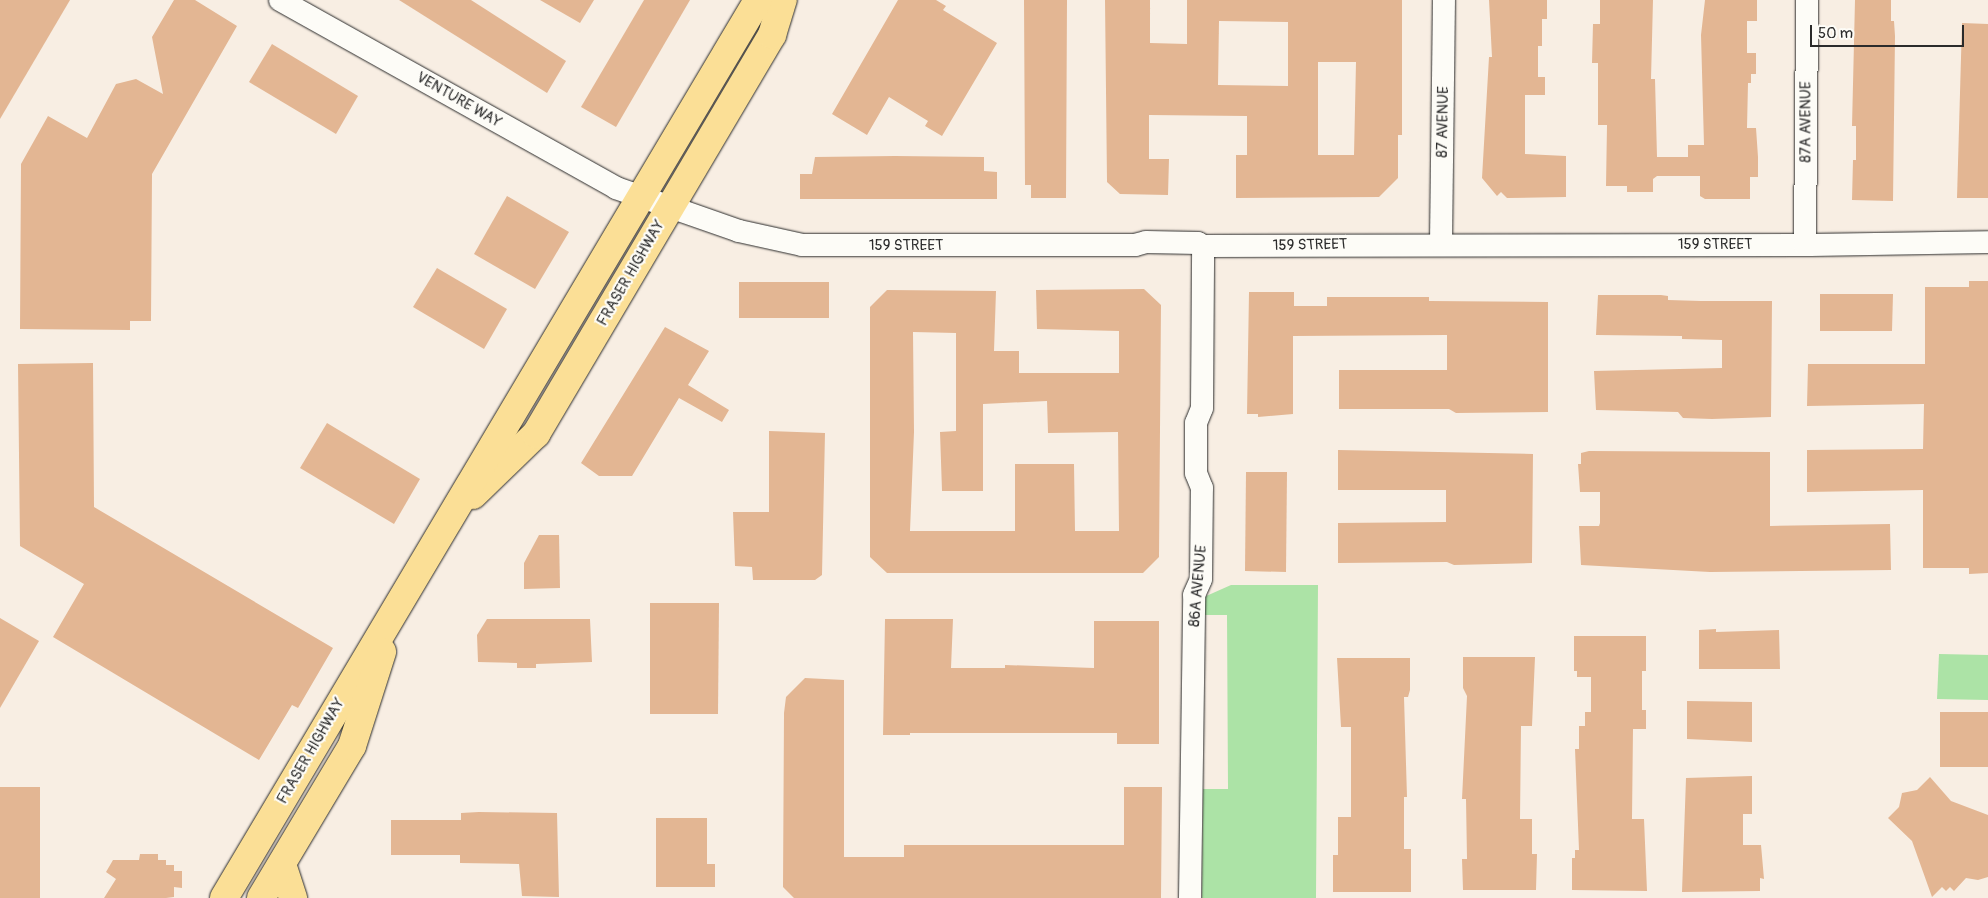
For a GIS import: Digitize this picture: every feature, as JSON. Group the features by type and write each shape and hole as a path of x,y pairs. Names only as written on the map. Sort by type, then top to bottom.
{"main road":[{"name":"FRASER HIGHWAY","path":"224,898 445,522 758,0"},
{"name":"FRASER HIGHWAY","path":"445,522 536,434 772,35 783,0"},
{"name":"FRASER HIGHWAY","path":"261,898 352,746 397,604"},
{"path":"282,864 293,898"}],"street":[{"name":"VENTURE WAY","path":"280,0 602,180 640,198"},
{"name":"87 AVENUE","path":"1441,243 1444,0"},
{"name":"87A AVENUE","path":"1805,245 1806,0"},
{"name":"159 STREET","path":"640,198 739,231 802,245 1181,242 1203,246 1441,243 1805,245 1988,242"},
{"name":"86A AVENUE","path":"1190,898 1194,595 1201,579 1202,488 1196,473 1196,423 1202,408 1203,246"}],"green space":[{"path":"1231,585 1318,585 1316,898 1202,898 1203,789 1228,789 1227,615 1204,615 1204,597"},
{"path":"1939,654 1988,655 1988,700 1937,699"}],"building":[{"path":"0,0 70,0 0,119"},
{"path":"174,0 195,0 237,26 152,174 151,321 130,321 130,330 20,329 21,164 48,116 87,138 116,84 136,79 163,94 152,37"},
{"path":"399,0 471,0 566,61 547,93"},
{"path":"540,0 594,0 580,23"},
{"path":"644,0 690,0 616,127 581,107"},
{"path":"898,0 936,0 946,6 943,10 997,43 942,136 925,126 928,121 889,97 867,135 832,114"},
{"path":"1024,0 1067,0 1066,198 1031,198 1031,185 1025,185"},
{"path":"1105,0 1150,0 1150,43 1187,44 1187,0 1402,0 1402,135 1398,135 1398,178 1379,197 1236,198 1236,155 1247,155 1247,116 1149,115 1149,159 1169,159 1168,195 1120,194 1107,182","holes":["1219,21 1288,22 1288,86 1218,85","1318,62 1356,62 1354,155 1318,155"]},
{"path":"1489,0 1547,0 1547,19 1542,19 1542,46 1538,46 1538,77 1545,77 1545,95 1525,95 1525,154 1566,156 1566,197 1507,198 1501,192 1497,196 1482,178 1489,57 1492,57"},
{"path":"1600,0 1653,0 1651,79 1655,79 1657,157 1688,157 1688,145 1704,145 1701,35 1705,0 1757,0 1757,21 1747,21 1747,53 1756,53 1756,74 1751,74 1751,83 1748,83 1747,128 1756,128 1758,157 1758,177 1750,177 1750,199 1705,199 1700,196 1700,176 1657,176 1653,179 1653,192 1627,192 1627,186 1606,186 1607,125 1598,125 1598,63 1592,63 1593,24 1600,24"},
{"path":"1855,0 1891,0 1891,21 1894,21 1895,36 1893,201 1852,200 1853,160 1856,160 1856,126 1852,126"},
{"path":"1962,23 1988,24 1988,198 1957,198"},
{"path":"272,44 358,96 336,134 249,82"},
{"path":"815,157 984,157 984,171 997,172 997,199 800,199 800,174 812,174"},
{"path":"507,196 569,232 535,289 474,254"},
{"path":"437,268 507,309 484,349 413,307"},
{"path":"1969,281 1988,281 1988,573 1969,574 1969,568 1923,568 1923,490 1807,492 1807,450 1923,449 1924,404 1807,406 1808,364 1925,364 1925,287 1969,287"},
{"path":"739,282 829,282 829,318 739,318"},
{"path":"1144,289 1161,305 1159,557 1143,573 887,573 870,557 870,307 887,290 996,291 994,351 1019,351 1019,373 1119,373 1119,331 1037,329 1036,290","holes":["913,332 956,333 956,431 940,432 942,491 983,491 983,404 1047,401 1048,433 1118,432 1119,531 1075,531 1074,464 1015,464 1015,531 910,531 914,432"]},
{"path":"1249,292 1294,292 1294,306 1327,306 1327,297 1429,297 1429,301 1548,302 1548,412 1456,413 1449,409 1339,409 1339,370 1447,370 1447,335 1293,336 1293,414 1258,417 1258,414 1247,414"},
{"path":"1820,294 1893,294 1892,331 1820,331"},
{"path":"1598,295 1661,295 1668,296 1668,300 1772,301 1771,417 1683,418 1678,412 1596,410 1594,371 1722,368 1722,340 1682,339 1682,336 1596,335"},
{"path":"665,327 709,351 688,385 729,410 722,422 679,398 632,476 599,476 581,463"},
{"path":"93,363 94,507 333,648 298,708 292,705 259,760 53,637 84,584 20,546 18,364"},
{"path":"327,423 420,479 394,524 300,468"},
{"path":"769,431 825,433 822,575 815,580 753,580 752,567 735,566 733,512 769,512"},
{"path":"1338,450 1533,454 1532,563 1454,565 1447,562 1338,563 1338,523 1446,522 1446,490 1338,490"},
{"path":"1589,451 1770,452 1770,526 1890,524 1891,570 1710,572 1581,565 1579,526 1599,526 1600,523 1600,492 1580,492 1578,464 1581,464 1581,453"},
{"path":"1246,472 1287,472 1286,572 1245,571"},
{"path":"539,535 559,535 560,588 524,589 524,563"},
{"path":"650,603 719,603 718,714 650,714"},
{"path":"0,618 39,641 0,708"},
{"path":"487,619 590,619 592,662 536,664 536,668 517,668 517,663 478,662 477,635"},
{"path":"885,619 953,619 951,668 1005,668 1005,665 1094,668 1094,621 1159,621 1159,744 1117,744 1117,733 910,733 910,735 883,735"},
{"path":"1716,629 1716,632 1779,630 1780,669 1699,669 1699,630"},
{"path":"1574,636 1646,636 1646,671 1642,671 1642,710 1646,710 1646,729 1633,729 1632,819 1644,819 1647,891 1572,890 1572,858 1575,858 1575,850 1579,850 1575,749 1579,749 1579,726 1585,726 1585,712 1591,712 1591,677 1577,677 1577,671 1574,671"},
{"path":"1463,657 1535,657 1532,726 1521,726 1520,819 1532,819 1532,854 1537,854 1536,890 1463,890 1462,859 1467,859 1466,799 1462,799 1467,696 1463,688"},
{"path":"1337,658 1410,658 1410,690 1408,697 1404,697 1407,797 1404,797 1404,849 1411,849 1411,892 1333,892 1333,855 1338,855 1338,817 1351,817 1351,727 1341,727"},
{"path":"805,678 844,680 844,857 904,857 904,845 1124,845 1124,787 1162,787 1161,898 794,898 783,887 784,713 786,697"},
{"path":"1687,701 1752,702 1752,742 1687,739"},
{"path":"1940,712 1988,712 1988,767 1940,767"},
{"path":"1752,776 1752,814 1743,814 1743,845 1761,845 1764,879 1760,878 1760,891 1682,892 1686,778"},
{"path":"1930,777 1951,801 1988,815 1988,877 1978,880 1966,878 1954,891 1950,887 1946,891 1942,887 1932,897 1912,841 1888,818 1899,807 1902,793 1917,790"},
{"path":"0,787 40,787 40,898 0,898"},
{"path":"461,813 557,813 559,897 522,896 519,864 460,863 460,855 391,855 391,820 461,820"},
{"path":"656,818 707,818 707,864 715,864 715,887 656,887"},
{"path":"140,854 158,854 158,860 166,860 166,865 174,865 174,871 182,871 182,888 174,887 174,897 104,898 116,879 106,872 113,860 139,860"}]}
